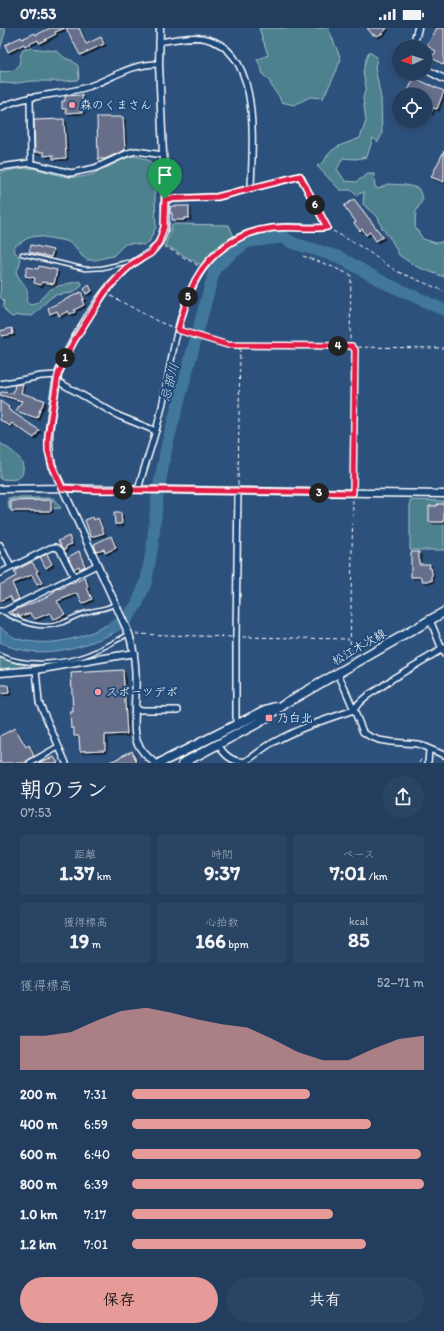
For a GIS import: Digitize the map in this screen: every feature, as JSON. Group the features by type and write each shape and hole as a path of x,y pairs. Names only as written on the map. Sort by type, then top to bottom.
{"main road":[{"name":"松江木次線","path":"183,763 260,722 286,703 444,612"},
{"name":"松江木次線","path":"160,763 266,710 286,703"}],"street":[{"path":"154,763 144,754 137,743 134,732 136,676 134,653 129,633 52,465 48,450 48,436 58,378 65,358 74,341 105,292 132,264 151,253 159,242 164,227 165,199 159,64 160,28"},
{"path":"415,40 418,28"},
{"path":"159,42 206,38 224,46 232,53 244,76 252,116 251,188"},
{"path":"0,108 17,100 85,88 134,67 145,64 159,64"},
{"path":"432,73 444,79"},
{"path":"30,97 31,163"},
{"path":"0,167 31,163 72,173 95,168 128,153 136,151 163,155"},
{"path":"140,490 156,431 179,330 190,292 210,259 227,245 249,234 274,228 292,227 318,229 327,227 300,176 212,198 165,199"},
{"path":"0,384 42,376 58,378 119,416 156,431"},
{"path":"0,489 62,488 96,490 444,494"},
{"path":"236,726 238,491"},
{"path":"0,545 11,567"},
{"path":"0,573 50,548 56,547 60,550 74,577"},
{"path":"0,611 4,611 97,565"},
{"path":"218,744 230,759 235,762 242,763 283,737 311,724 354,710 364,697 392,679 444,650 430,620"},
{"path":"0,673 36,670 134,653"},
{"path":"36,670 39,702 66,763"},
{"path":"338,672 363,732 379,740 418,744 429,750 444,755"},
{"path":"135,710 178,710"},
{"path":"30,763 58,747"},
{"path":"428,763 429,750"}],"lane":[{"path":"22,254 85,269 102,268 128,262 132,264"},
{"path":"0,611 25,622 40,626 47,626 60,623 89,611 116,605"},
{"path":"0,655 10,660 33,664 65,660 88,654 129,633"}],"path":[{"path":"327,227 363,248 396,271 444,291"},
{"path":"162,245 203,269"},
{"path":"303,256 351,275 350,342 355,350 349,656 352,664"},
{"path":"105,292 159,322 179,330 228,345 444,348"},
{"path":"238,491 240,346"}],"green space":[{"path":"0,28 5,28 5,33 0,49"},
{"path":"259,28 328,28 341,59 323,98 310,97 294,105 281,102 268,80 263,75 257,60 268,55"},
{"path":"30,48 57,51 78,66 79,78 77,80 66,81 35,81 9,84 0,82 0,71 7,72 16,69 23,50"},
{"path":"369,52 377,57 375,68 381,98 382,134 378,142 373,138 367,157 356,159 343,158 337,169 345,181 356,182 368,174 374,174 375,187 379,189 387,184 405,185 418,188 423,199 416,211 415,227 423,239 436,243 442,242 444,238 444,277 415,266 399,255 392,241 382,228 378,217 363,204 364,192 356,195 351,190 340,190 317,166 324,162 330,152 334,149 360,138 366,121 363,98 366,87 363,72"},
{"path":"132,156 145,159 154,166 156,227 149,242 144,245 131,243 125,244 113,256 95,260 87,260 74,245 66,241 37,236 28,238 15,246 15,249 20,260 16,272 25,285 27,292 26,301 28,304 31,305 38,303 51,289 61,285 80,281 82,286 72,293 55,295 32,316 18,315 12,317 8,314 3,307 4,301 0,297 0,173 15,169 30,168 61,176 79,177 93,174"},
{"path":"172,224 229,225 234,237 214,250 201,265 165,245"},
{"path":"0,443 16,454 22,462 23,472 19,478 0,479"},
{"path":"8,498 53,498 61,508 51,509 53,507 53,501 51,500 10,500 9,509"},
{"path":"410,500 444,501 444,550 410,550"},
{"path":"0,658 11,662 25,664 25,667 0,669"}],"water":[{"path":"124,613 130,624 101,639 84,645 48,652 15,648 0,642 0,627 15,638 43,642 58,641 72,639 87,634 113,621"}],"pier":[{"path":"122,612 130,626 121,632 114,618"}],"building":[{"path":"50,28 65,28 55,32 56,34 39,43 38,40 25,46 24,44 8,52 5,45 21,37 22,39 35,33 36,35"},
{"path":"66,28 79,28 86,44 101,37 104,44 80,55"},
{"path":"367,28 387,28 383,33 377,36 372,34"},
{"path":"437,28 444,28 444,65 432,58 436,51 432,49 432,40 430,40"},
{"path":"413,80 419,80 444,91 437,109 433,108 432,110 432,88 409,88"},
{"name":"森のくまさん","path":"82,95 83,112 66,113 66,109 62,109 62,101 65,101 65,96"},
{"path":"97,117 123,117 125,150 105,159 98,159"},
{"path":"64,119 66,158 53,159 53,155 44,156 44,152 35,152 34,120"},
{"path":"444,151 444,182 431,177"},
{"path":"354,199 383,237 376,241 370,232 366,235 362,229 360,231 354,223 356,222 344,206"},
{"path":"189,206 189,218 184,218 184,220 172,220 170,207"},
{"path":"31,245 53,250 51,257 29,252"},
{"path":"39,266 57,270 54,284 42,282 41,285 34,283 35,278 25,276 27,267 38,269"},
{"path":"89,285 92,291 86,294 84,289"},
{"path":"81,292 84,299 82,300 84,305 74,310 75,312 70,314 68,311 59,316 57,311 50,314 48,308"},
{"path":"12,328 13,334 1,336 0,331"},
{"path":"15,385 23,385 21,393 44,400 37,418 16,411 22,401 0,395 1,392 13,393"},
{"path":"0,401 9,407 8,409 39,430 34,438 12,423 10,426 0,420"},
{"path":"51,500 51,511 11,511 11,501"},
{"path":"437,504 444,504 444,522 429,522 429,506 437,506"},
{"path":"114,513 121,513 122,524 115,524"},
{"path":"93,517 94,520 98,518 104,533 91,537 85,520"},
{"path":"69,536 72,544 66,546 65,550 58,541"},
{"path":"111,536 116,548 105,553 104,549 96,551 94,544"},
{"path":"79,551 85,566 80,569 79,566 74,569 68,557"},
{"path":"411,552 419,552 419,564 430,564 429,568 431,568 432,581 422,581 422,577 411,577"},
{"path":"47,554 52,564 46,568 40,557"},
{"path":"32,562 38,571 36,572 42,583 37,585 32,575 12,583 19,599 13,602 10,596 0,601 0,585 16,576 14,571"},
{"path":"85,577 87,588 92,599 82,604 78,593 57,601 65,614 53,620 50,613 35,619 30,613 19,617 18,614 14,615 12,611 35,602 54,593 53,591 59,588 60,589 71,583 72,584"},
{"name":"スポーツデポ","path":"123,670 127,734 105,735 105,750 80,751 79,736 74,736 74,728 71,728 70,712 73,712 71,673"},
{"path":"0,685 8,685 9,693 0,694"},
{"path":"15,728 26,747 29,745 34,756 24,763 0,763 0,736"},
{"path":"132,751 137,763 107,763 119,758"},
{"path":"54,757 58,763 39,763 40,762"}],"waterway":[{"name":"忌部川","path":"113,627 124,622 137,604 146,582 152,549 158,492 167,445 215,268 247,242 283,237 293,243 339,257 385,283 444,310"}],"place":[{"name":"森のくまさん","path":"72,105"},
{"name":"スポーツデポ","path":"98,692"},
{"name":"乃白北","path":"269,718"}],"route":[{"path":"300,176 327,227 318,229 292,227 262,230 239,238 227,245 210,259 200,272 190,292 178,330 228,345 352,346 355,350 353,493 96,490 62,488 52,465 48,450 48,436 58,375 74,341 105,292 132,264 151,253 159,242 164,227 165,199 212,198 300,176"}]}
